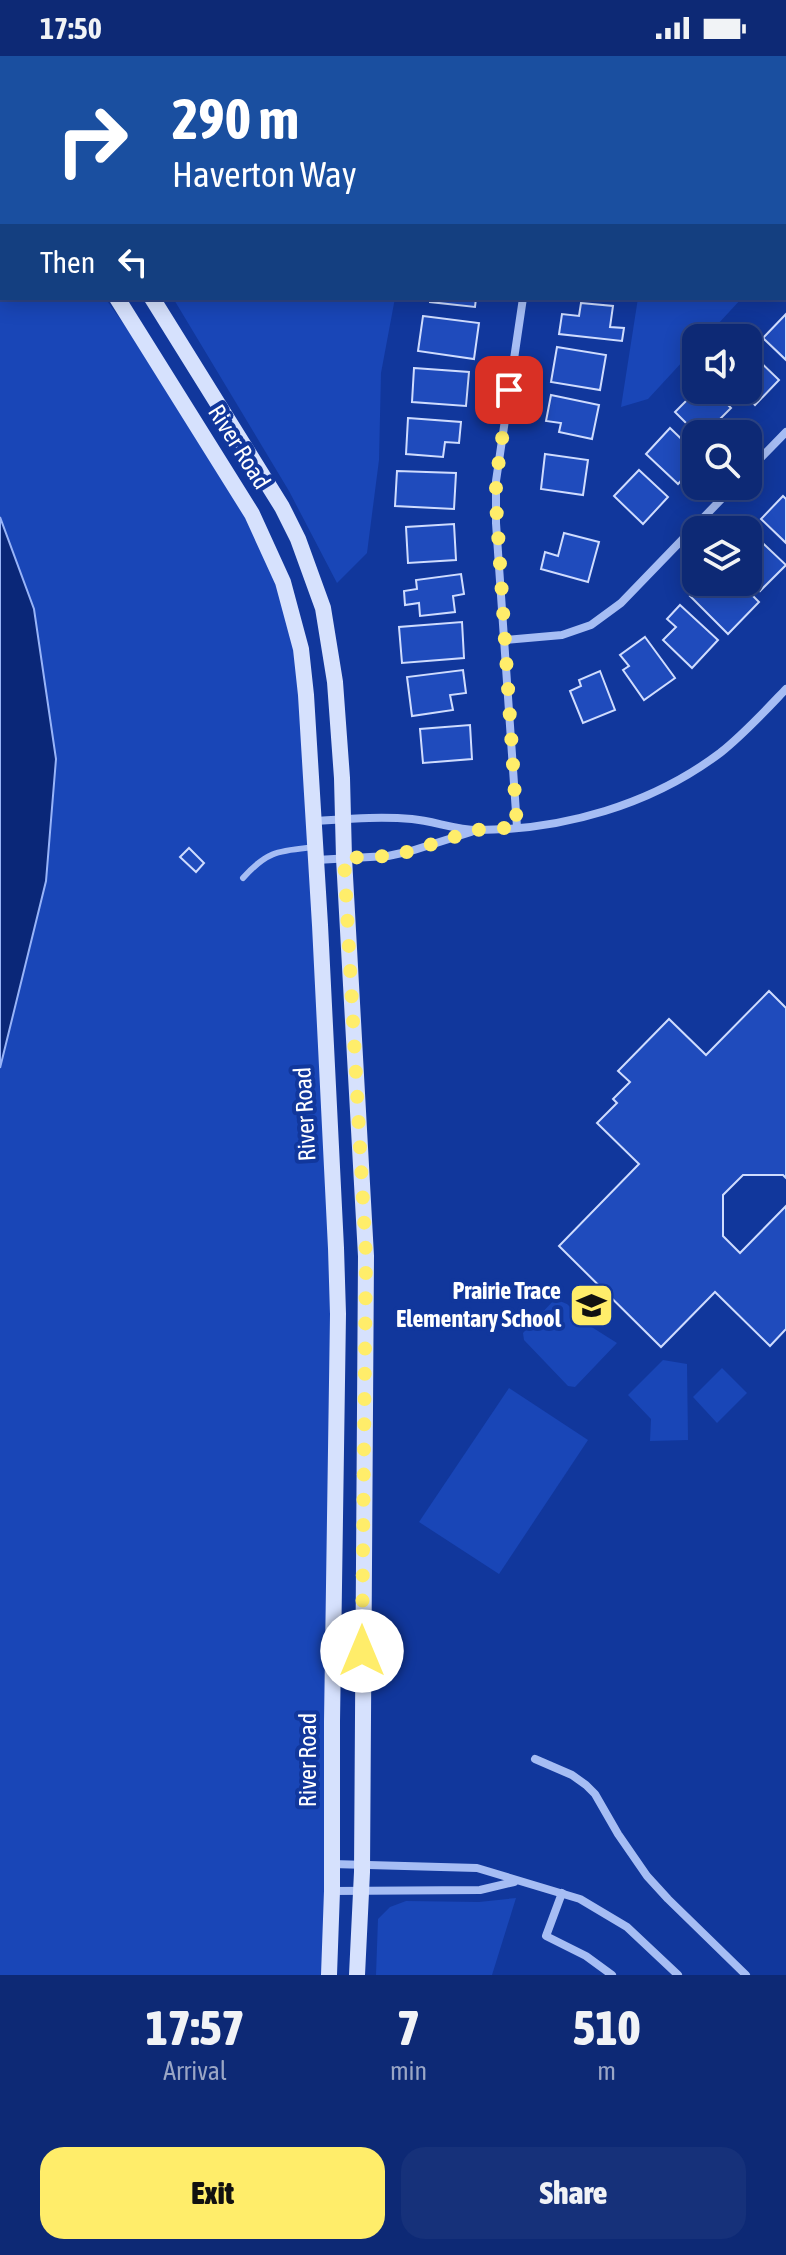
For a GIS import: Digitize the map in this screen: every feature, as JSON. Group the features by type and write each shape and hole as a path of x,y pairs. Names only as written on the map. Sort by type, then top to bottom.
{"main road":[{"name":"River Road","path":"118,300 252,514 283,582 301,649 315,854 338,1314 329,1975"},
{"name":"River Road","path":"153,300 282,507 298,539 323,608 334,669 366,1256 362,1865 357,1975"}],"street":[{"path":"517,827 496,481 523,300"},
{"path":"762,457 786,432"},
{"path":"504,640 562,635 591,625 609,613 720,500"},
{"path":"315,854 344,858 388,856 476,830 549,825 630,802 701,767 748,729 786,689"},
{"path":"313,821 412,819 476,830"},
{"path":"535,1759 572,1775 586,1785 603,1806 647,1876 746,1975"},
{"path":"332,1864 477,1868 562,1893 580,1899 627,1927 678,1975"},
{"path":"332,1891 480,1890 517,1881"},
{"path":"562,1893 546,1936 586,1956 612,1975"}],"lane":[{"path":"243,878 259,861 278,851 315,854"}],"shaded area":[{"path":"0,300 106,300 215,451 294,617 338,1314 330,1975 0,1975 0,1068 46,881 34,609 0,517"},
{"path":"174,300 395,300 381,373 379,460 367,553 337,583 289,491"},
{"path":"638,300 740,300 718,324 682,324 682,362 648,399 621,407"},
{"path":"0,517 34,609 56,759 46,881 0,1068"},
{"path":"555,1299 567,1304 590,1326 617,1343 575,1387 568,1386 524,1340 523,1333"},
{"path":"663,1360 687,1364 688,1440 650,1441 651,1419 628,1395"},
{"path":"722,1368 747,1393 717,1423 693,1397"},
{"path":"509,1388 588,1440 499,1574 419,1522"},
{"path":"516,1898 492,1975 376,1975 378,1919 390,1907 406,1901 479,1902"}],"building":[{"path":"430,300 476,300 475,307"},
{"path":"581,303 613,306 610,327 624,328 622,341 559,334 562,314 579,316"},
{"path":"786,314 786,360 763,338"},
{"path":"423,316 479,323 474,359 418,351"},
{"path":"557,347 606,355 600,390 551,382"},
{"path":"762,364 779,380 762,398"},
{"path":"414,368 469,372 466,406 412,402"},
{"path":"551,395 599,405 592,439 559,432 561,423 546,421"},
{"path":"683,404 727,404 731,408 719,420 683,420 675,412"},
{"path":"408,418 461,422 459,443 445,442 443,457 406,454"},
{"path":"670,428 682,440 682,480 678,484 646,454"},
{"path":"545,454 588,460 583,495 541,489"},
{"path":"639,470 668,497 643,524 614,496"},
{"path":"397,471 456,473 454,509 395,506"},
{"path":"783,496 786,499 786,543 762,520"},
{"path":"454,524 456,560 408,563 406,527"},
{"path":"564,533 599,542 588,582 541,569 545,552 558,556"},
{"path":"762,542 786,565 762,589"},
{"path":"461,574 464,594 453,596 455,612 420,616 419,603 405,605 404,591 417,589 416,580"},
{"path":"690,596 753,596 759,602 728,634"},
{"path":"680,605 718,640 692,668 663,640 676,627 667,619"},
{"path":"462,622 464,658 402,663 399,627"},
{"path":"645,637 675,678 644,700 623,670 629,666 620,655"},
{"path":"463,670 466,693 450,695 453,710 412,716 407,677"},
{"path":"600,671 615,710 583,723 570,691 581,686 579,680"},
{"path":"470,725 472,759 423,763 420,729"},
{"path":"189,848 204,863 196,872 180,857"},
{"name":"Prairie Trace Elementary School","path":"769,991 786,1008 786,1178 783,1175 743,1175 723,1195 723,1236 740,1253 786,1206 786,1329 770,1346 715,1292 661,1347 559,1246 639,1164 597,1123 617,1103 613,1099 630,1082 618,1071 669,1019 706,1055"}],"place":[{"name":"Prairie Trace Elementary School","path":"592,1305"}],"route":[{"path":"362,1651 366,1256 344,858 388,856 476,830 517,827 496,523 496,481 509,390"}]}
